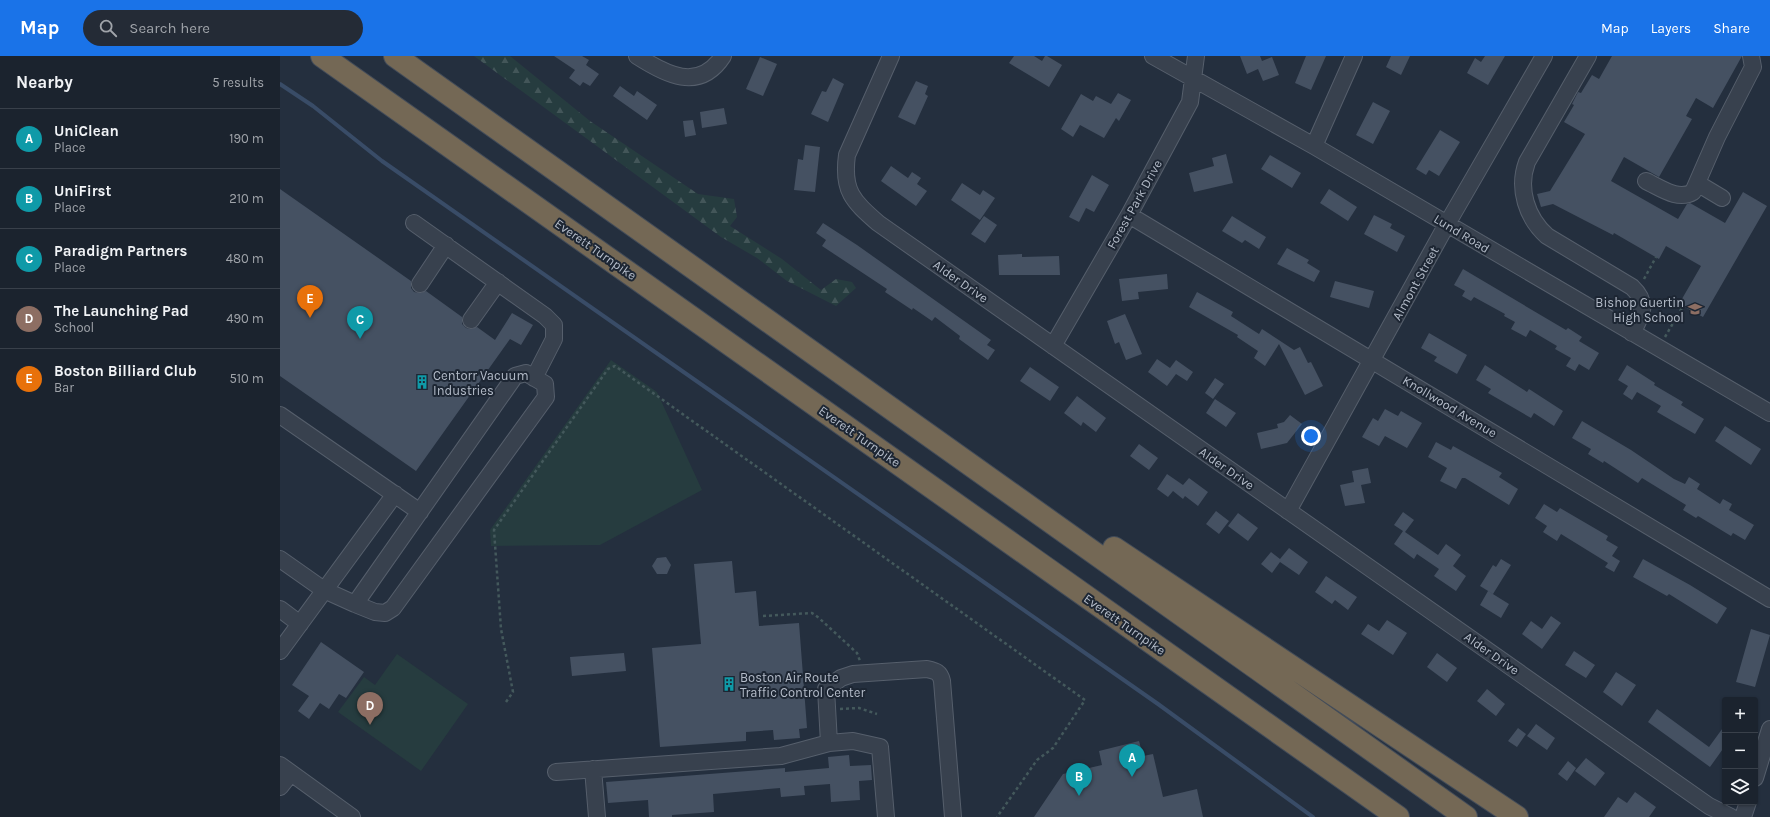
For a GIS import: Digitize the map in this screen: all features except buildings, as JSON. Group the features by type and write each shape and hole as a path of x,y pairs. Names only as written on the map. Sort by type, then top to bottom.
{"highway":[{"name":"Everett Turnpike","path":"322,56 1398,817"},
{"path":"395,56 740,299 1466,817"},
{"path":"740,299 1517,817"}],"street":[{"path":"637,56 664,73 679,77 694,76 709,70 723,56"},
{"name":"Alder Drive","path":"891,56 847,155 845,170 847,186 856,204 878,223 1709,806 1731,817"},
{"name":"Lund Road","path":"1153,56 1314,146 1770,414"},
{"name":"Forest Park Drive","path":"1053,346 1129,215 1190,102 1196,56"},
{"path":"1314,146 1354,56"},
{"name":"Almont Street","path":"1288,511 1447,224 1544,56"},
{"path":"1588,56 1527,162 1523,184 1528,209 1537,227 1548,236 1632,287 1639,293 1643,302 1642,312 1632,333"},
{"path":"1646,181 1676,195 1693,192 1752,62"},
{"path":"1697,183 1722,198"},
{"name":"Knollwood Avenue","path":"1129,215 1373,359 1770,599"},
{"path":"414,223 545,316 554,325 554,339 534,378"},
{"path":"420,284 446,245"},
{"path":"471,320 498,282"},
{"path":"280,559 324,590 355,604 375,612 385,613 393,608 546,397 545,384 526,373 515,376 355,604"},
{"path":"280,415 420,512"},
{"path":"280,651 394,494"},
{"path":"280,609 300,624"},
{"path":"829,743 826,689 841,678 853,674 863,673 927,669 935,671 940,674 942,681 953,817"},
{"path":"1758,769 1770,729"},
{"path":"556,772 786,755 829,743 853,741 880,746 886,817"},
{"path":"280,787 286,769 352,817"},
{"path":"593,769 597,817"},
{"path":"1743,817 1747,805"}],"path":[{"path":"1643,282 1656,257"},
{"path":"1664,337 1683,306"},
{"path":"506,702 513,692 501,629 494,530 608,369 615,366 1085,700 1053,748 1037,760 997,817"},
{"path":"763,616 812,613 857,653 863,673"},
{"path":"836,709 859,708 877,714"}],"green space":[{"path":"474,56 510,56 590,121 698,194 734,199 737,217 730,226 782,259 821,290 836,279 852,282 856,288 836,306 787,281 757,258 721,237"},
{"path":"611,360 657,392 702,490 600,545 491,546 490,530"},
{"path":"397,654 468,704 421,771 338,712 364,677 375,685"}],"waterway":[{"path":"280,84 313,106 382,161 1158,704 1313,817"}],"place":[{"name":"Bishop Guertin High School","path":"1695,309"},
{"name":"Boston Billiard Club","path":"310,318"},
{"name":"Paradigm Partners","path":"360,339"},
{"name":"Centorr Vacuum Industries","path":"422,382"},
{"name":"Boston Air Route Traffic Control Center","path":"729,684"},
{"name":"The Launching Pad","path":"370,725"},
{"name":"UniClean","path":"1132,777"},
{"name":"UniFirst","path":"1079,796"}]}
